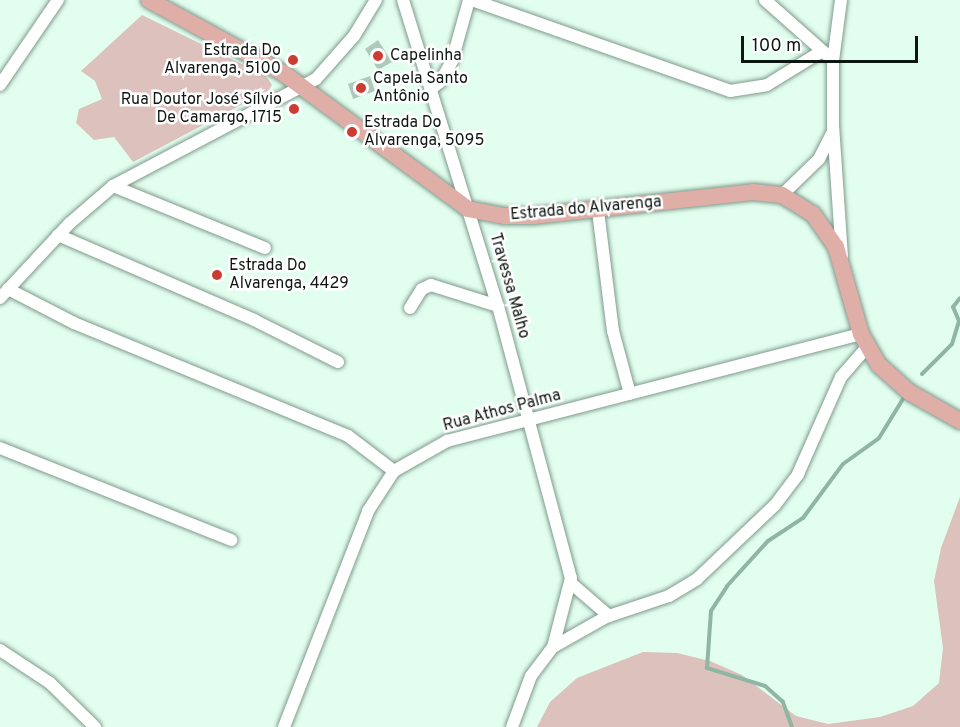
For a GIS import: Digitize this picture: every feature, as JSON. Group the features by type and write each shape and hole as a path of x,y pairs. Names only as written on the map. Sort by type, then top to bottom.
{"main road":[{"name":"Estrada do Alvarenga","path":"149,0 304,88 468,209 505,216 598,211 753,192 782,195 813,214 836,248 864,341 892,379 960,422"}],"street":[{"path":"0,84 58,0"},
{"path":"376,0 328,70 304,88 113,186 58,235 4,294 348,436 394,471"},
{"name":"Travessa Malho","path":"403,0 498,306 572,584"},
{"path":"432,88 440,82 452,61 470,0 730,91 767,85 822,51"},
{"path":"765,0 833,60"},
{"path":"841,0 833,60 834,130 842,266"},
{"path":"782,195 819,159 834,130"},
{"path":"113,186 265,248"},
{"path":"598,211 613,331 630,394"},
{"path":"58,235 254,320 338,362"},
{"path":"410,308 418,292 431,285 498,306"},
{"path":"553,647 609,616 669,596 697,579 776,505 798,474 841,377 864,341"},
{"name":"Rua Athos Palma","path":"284,727 368,511 394,471 447,441 630,394 864,341"},
{"path":"0,448 231,540"},
{"path":"512,727 531,676 553,647 572,584 609,616"},
{"path":"0,650 50,683 95,727"}],"shaded area":[{"path":"142,15 266,76 272,85 269,90 133,162 114,137 94,140 76,123 79,109 102,99 95,81 81,71"},
{"path":"960,497 960,727 537,727 550,702 577,678 643,652 677,653 710,661 742,675 796,716 828,724 880,717 913,706 939,683 943,648 934,581 941,548"}],"building":[{"name":"Capelinha","path":"378,40 392,62 378,70 365,49"},
{"name":"Capela Santo Antônio","path":"370,76 375,91 353,99 348,84"}],"waterway":[{"path":"922,374 952,344 959,321 953,307 960,298"},
{"path":"792,727 783,702 765,686 707,668 711,611 727,586 768,541 803,518 843,464 879,438 903,399"}],"place":[{"name":"Capelinha","path":"378,56"},
{"name":"Estrada Do Alvarenga, 5100","path":"293,60"},
{"name":"Capela Santo Antônio","path":"361,88"},
{"name":"Rua Doutor José Sílvio De Camargo, 1715","path":"294,109"},
{"name":"Estrada Do Alvarenga, 5095","path":"352,132"},
{"name":"Estrada Do Alvarenga, 4429","path":"217,275"}]}
